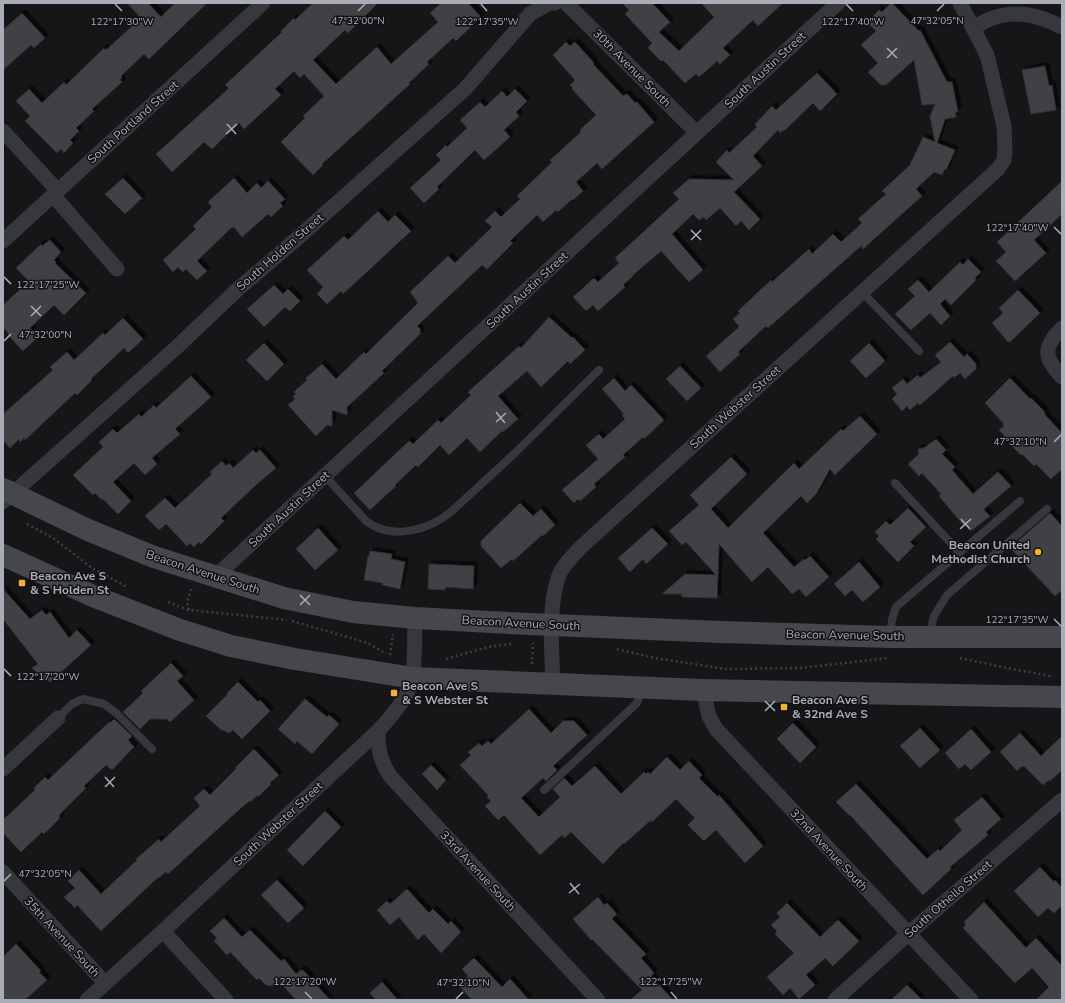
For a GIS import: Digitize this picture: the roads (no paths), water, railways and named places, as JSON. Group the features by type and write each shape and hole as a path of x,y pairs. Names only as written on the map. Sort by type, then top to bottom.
{"main road":[{"name":"Beacon Avenue South","path":"6,495 154,557 284,598 352,612 414,618 713,632 890,647 929,637 1062,637"},
{"path":"3,555 93,596 180,630 231,646 295,659 413,678 553,685 703,690 1062,697"}],"street":[{"name":"South Portland Street","path":"3,241 263,3"},
{"name":"South Holden Street","path":"6,495 178,346 238,289 465,89 530,14 550,3 555,3"},
{"name":"30th Avenue South","path":"566,3 697,133"},
{"name":"South Austin Street","path":"216,576 838,3"},
{"path":"960,3 974,28 993,18 1013,13 1040,17 1062,27"},
{"name":"South Webster Street","path":"553,685 552,625 556,585 561,571 568,561 581,547 998,169 1004,160 1004,126 987,55 974,28"},
{"path":"3,131 117,269"},
{"path":"1062,328 1050,343 1047,352 1049,361 1062,377"},
{"name":"South Webster Street","path":"87,1000 378,731 397,710 407,694 413,678 414,618"},
{"name":"32nd Avenue South","path":"703,690 709,716 716,729 971,1000"},
{"path":"3,769 58,718"},
{"name":"33rd Avenue South","path":"378,731 378,750 382,763 390,776 598,1000"},
{"name":"South Othello Street","path":"835,1000 908,934 1062,800"},
{"name":"35th Avenue South","path":"3,872 105,983"},
{"path":"163,931 226,1000"}],"lane":[{"path":"862,292 919,351"},
{"path":"325,476 366,521 374,527 398,532 422,528 443,519 452,511 509,458 599,370"},
{"path":"895,483 960,553"},
{"path":"890,647 892,620 896,607 1020,501"},
{"path":"929,637 934,616 947,595 1047,509"},
{"path":"544,790 637,703 644,688"},
{"path":"58,718 72,704 83,699 104,704 115,712 152,749"}],"place":[{"name":"Beacon United Methodist Church","path":"1038,552"},
{"name":"Beacon Ave S & S Holden St","path":"22,583"},
{"name":"Beacon Ave S & S Webster St","path":"394,693"},
{"name":"Beacon Ave S & 32nd Ave S","path":"784,707"}]}
